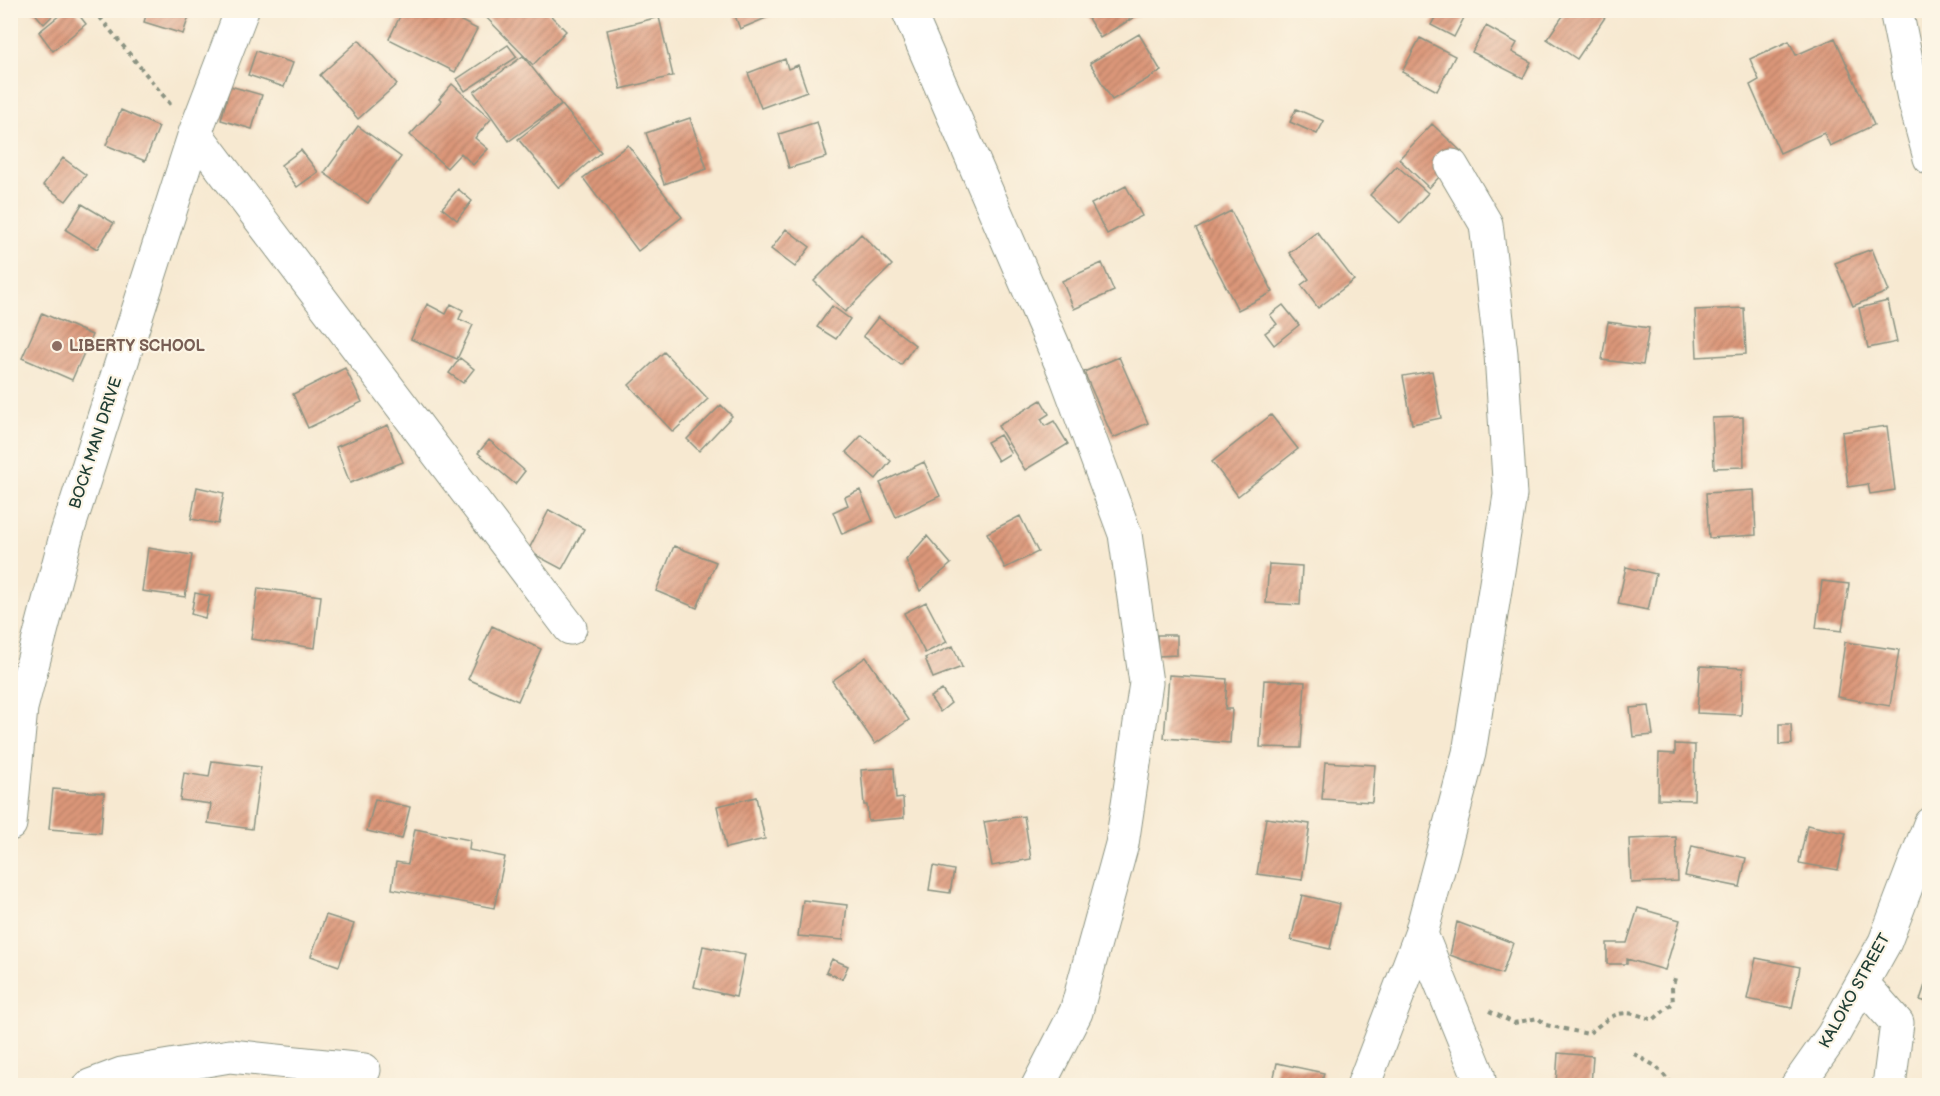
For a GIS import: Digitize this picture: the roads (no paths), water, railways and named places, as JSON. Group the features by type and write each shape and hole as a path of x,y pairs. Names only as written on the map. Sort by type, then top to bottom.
{"street":[{"name":"BOCK MAN DRIVE","path":"10,824 16,708 66,536 195,133 242,10"},
{"path":"908,10 1066,375 1125,534 1146,683 1122,844 1076,1012 1038,1086"},
{"path":"1896,10 1914,99 1929,158"},
{"path":"195,133 570,628"},
{"path":"1363,1086 1420,934 1469,753 1510,495 1501,354 1486,224 1452,166"},
{"name":"KALOKO STREET","path":"1797,1086 1833,1035 1885,942 1929,825"},
{"path":"1420,934 1478,1074 1480,1086"},
{"path":"1862,983 1897,1023 1889,1086"},
{"path":"90,1086 122,1074 230,1056 364,1070"}],"place":[{"name":"LIBERTY SCHOOL","path":"57,346"}]}
